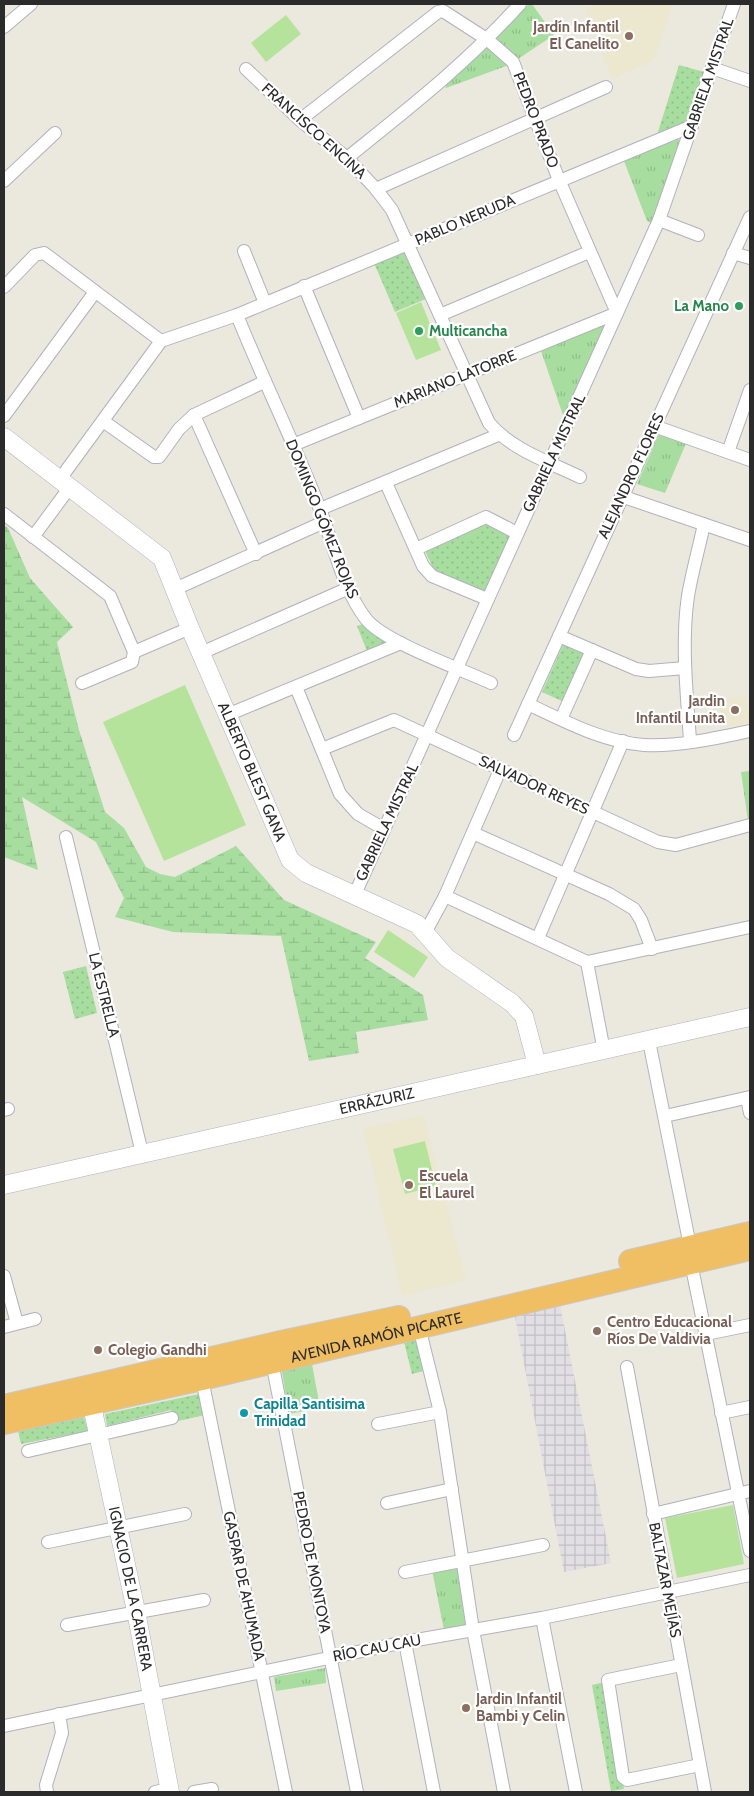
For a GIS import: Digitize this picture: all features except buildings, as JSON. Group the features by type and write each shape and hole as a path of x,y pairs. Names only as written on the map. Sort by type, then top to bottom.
{"highway":[{"name":"AVENIDA RAMÓN PICARTE","path":"4,1406 202,1379 419,1327 690,1255 750,1232"},
{"name":"AVENIDA RAMÓN PICARTE","path":"4,1423 222,1356 690,1255 750,1249"},
{"path":"202,1379 206,1367 222,1356"}],"street":[{"path":"4,28 31,4"},
{"path":"347,158 447,78 488,40 520,4"},
{"name":"GABRIELA MISTRAL","path":"354,894 659,220 734,4"},
{"name":"PEDRO PRADO","path":"300,120 438,12 443,11 488,40 513,62 559,180 617,313"},
{"path":"712,68 750,81"},
{"name":"FRANCISCO ENCINA","path":"246,69 300,120 347,158 376,189 392,210 465,374 489,423 498,435 518,448 580,477"},
{"path":"376,189 535,120 606,86"},
{"name":"PABLO NERUDA","path":"161,341 237,315 692,126"},
{"path":"4,181 55,134"},
{"name":"ALEJANDRO FLORES","path":"514,735 750,217"},
{"path":"659,220 698,235"},
{"path":"244,251 264,304"},
{"path":"440,315 589,252"},
{"path":"4,286 35,255 44,253 161,341 103,420 34,537"},
{"path":"733,253 750,258"},
{"path":"304,286 359,418"},
{"path":"4,416 95,292"},
{"name":"MARIANO LATORRE","path":"293,445 617,313"},
{"name":"DOMINGO GÓMEZ ROJAS","path":"237,315 322,515 349,588 366,620 383,634 491,683"},
{"path":"103,420 154,457 159,457 179,429 194,415 264,382"},
{"path":"728,452 750,390"},
{"path":"194,415 256,554"},
{"path":"654,426 750,460"},
{"path":"175,589 256,554 322,515 386,483 498,435"},
{"name":"ALBERTO BLEST GANA","path":"4,437 162,558 190,628 290,860 306,873 418,924 447,958 512,1003 524,1016 537,1065"},
{"path":"386,483 423,566 432,576 487,599"},
{"path":"622,496 750,540"},
{"path":"4,514 110,596 134,652 132,662 82,683"},
{"path":"416,549 486,517 517,533"},
{"path":"690,741 685,668 688,596 704,524"},
{"path":"201,652 349,588"},
{"path":"134,652 190,628"},
{"path":"558,636 636,669 649,671 685,668"},
{"path":"227,715 401,643"},
{"path":"561,719 592,650"},
{"path":"296,687 340,794 358,814 384,829"},
{"path":"528,704 578,727 623,741 652,745 750,731"},
{"name":"SALVADOR REYES","path":"322,749 394,720 658,842 676,845 750,824"},
{"path":"538,938 623,741"},
{"path":"425,933 445,896 500,770"},
{"path":"473,833 609,894 634,909 641,920 652,949"},
{"name":"LA ESTRELLA","path":"66,837 142,1153"},
{"path":"445,896 586,962 750,927"},
{"path":"586,962 604,1051"},
{"name":"ERRÁZURIZ","path":"4,1186 142,1153 750,1017"},
{"path":"649,1041 721,1413 745,1492 750,1551"},
{"path":"665,1116 749,1098 750,1113"},
{"path":"4,1276 17,1323"},
{"path":"4,1327 35,1319"},
{"path":"706,1334 750,1325"},
{"path":"419,1327 440,1412 474,1630 504,1792"},
{"name":"PEDRO DE MONTOYA","path":"272,1362 357,1792"},
{"name":"BALTAZAR MEJÍAS","path":"627,1367 652,1514 705,1792"},
{"name":"GASPAR DE AHUMADA","path":"202,1379 286,1792"},
{"name":"IGNACIO DE LA CARRERA","path":"90,1395 136,1611 165,1791"},
{"path":"721,1413 750,1408"},
{"path":"378,1424 440,1412"},
{"path":"28,1451 172,1418"},
{"path":"387,1503 452,1489"},
{"path":"652,1514 745,1492"},
{"path":"48,1542 185,1514"},
{"path":"405,1572 543,1545"},
{"name":"RÍO CAU CAU","path":"4,1726 151,1697 405,1642 542,1618 750,1575"},
{"path":"67,1625 204,1600"},
{"path":"542,1618 576,1792"},
{"path":"405,1642 434,1792"},
{"path":"681,1665 608,1680 623,1776 627,1780 700,1765"},
{"path":"48,1792 46,1785 62,1733 59,1714"},
{"path":"194,1792 212,1789"}],"shaded area":[{"name":"Jardín Infantil El Canelito","path":"594,4 673,4 654,60 612,79 586,11"},
{"name":"Jardin Infantil Lunita","path":"745,696 747,708 750,708 750,723 725,727 718,701"},
{"name":"Escuela El Laurel","path":"424,1115 466,1280 402,1296 363,1128"},
{"path":"560,1305 611,1563 564,1572 515,1317"},
{"name":"Jardin Infantil Bambi y Celin","path":"473,1701 475,1711 459,1715 457,1704"}],"green space":[{"path":"529,4 532,4 554,35 509,65 446,88 445,85"},
{"path":"286,15 301,34 266,62 251,43"},
{"path":"679,65 704,72 688,119 680,125 657,135"},
{"path":"678,139 682,143 653,224 647,221 624,161"},
{"path":"403,252 411,255 428,298 395,312 374,263"},
{"name":"Multicancha","path":"421,302 441,350 416,360 396,313"},
{"path":"603,321 606,325 564,418 540,348"},
{"path":"660,432 687,441 665,493 637,484"},
{"path":"487,522 512,533 484,595 436,574 425,551"},
{"path":"4,525 8,528 30,578 73,627 57,642 79,730 105,812 124,828 146,867 160,874 175,877 236,846 284,900 376,942 365,958 423,995 428,1020 356,1032 359,1053 309,1061 281,936 173,932 115,917 124,898 96,842 22,797 38,870 4,857"},
{"path":"479,529 479,535 472,543 464,542 458,537"},
{"path":"363,624 386,643 367,651 357,626"},
{"path":"563,645 588,656 566,703 542,692"},
{"path":"185,685 246,825 164,861 103,722"},
{"path":"750,771 750,820 748,821 741,772"},
{"path":"388,930 428,957 414,978 374,952"},
{"path":"86,966 97,1013 75,1019 63,972"},
{"path":"425,1141 436,1186 405,1194 393,1149"},
{"path":"416,1339 424,1371 412,1374 404,1342"},
{"path":"312,1364 320,1408 289,1414 282,1372"},
{"path":"199,1394 205,1415 174,1422 171,1410 107,1426 105,1414"},
{"path":"84,1417 88,1431 21,1444 18,1431"},
{"path":"733,1505 744,1564 677,1578 665,1518"},
{"path":"460,1565 468,1625 444,1630 432,1570"},
{"path":"325,1668 326,1683 276,1691 274,1677"},
{"path":"605,1682 624,1789 611,1791 592,1685"}],"place":[{"name":"Jardín Infantil El Canelito","path":"629,36"},
{"name":"La Mano","path":"739,306"},
{"name":"Multicancha","path":"419,331"},
{"name":"Jardin Infantil Lunita","path":"735,710"},
{"name":"Escuela El Laurel","path":"409,1185"},
{"name":"Centro Educacional Ríos De Valdivia","path":"597,1331"},
{"name":"Colegio Gandhi","path":"98,1350"},
{"name":"Capilla Santisima Trinidad","path":"244,1413"},
{"name":"Jardin Infantil Bambi y Celin","path":"466,1708"}]}
